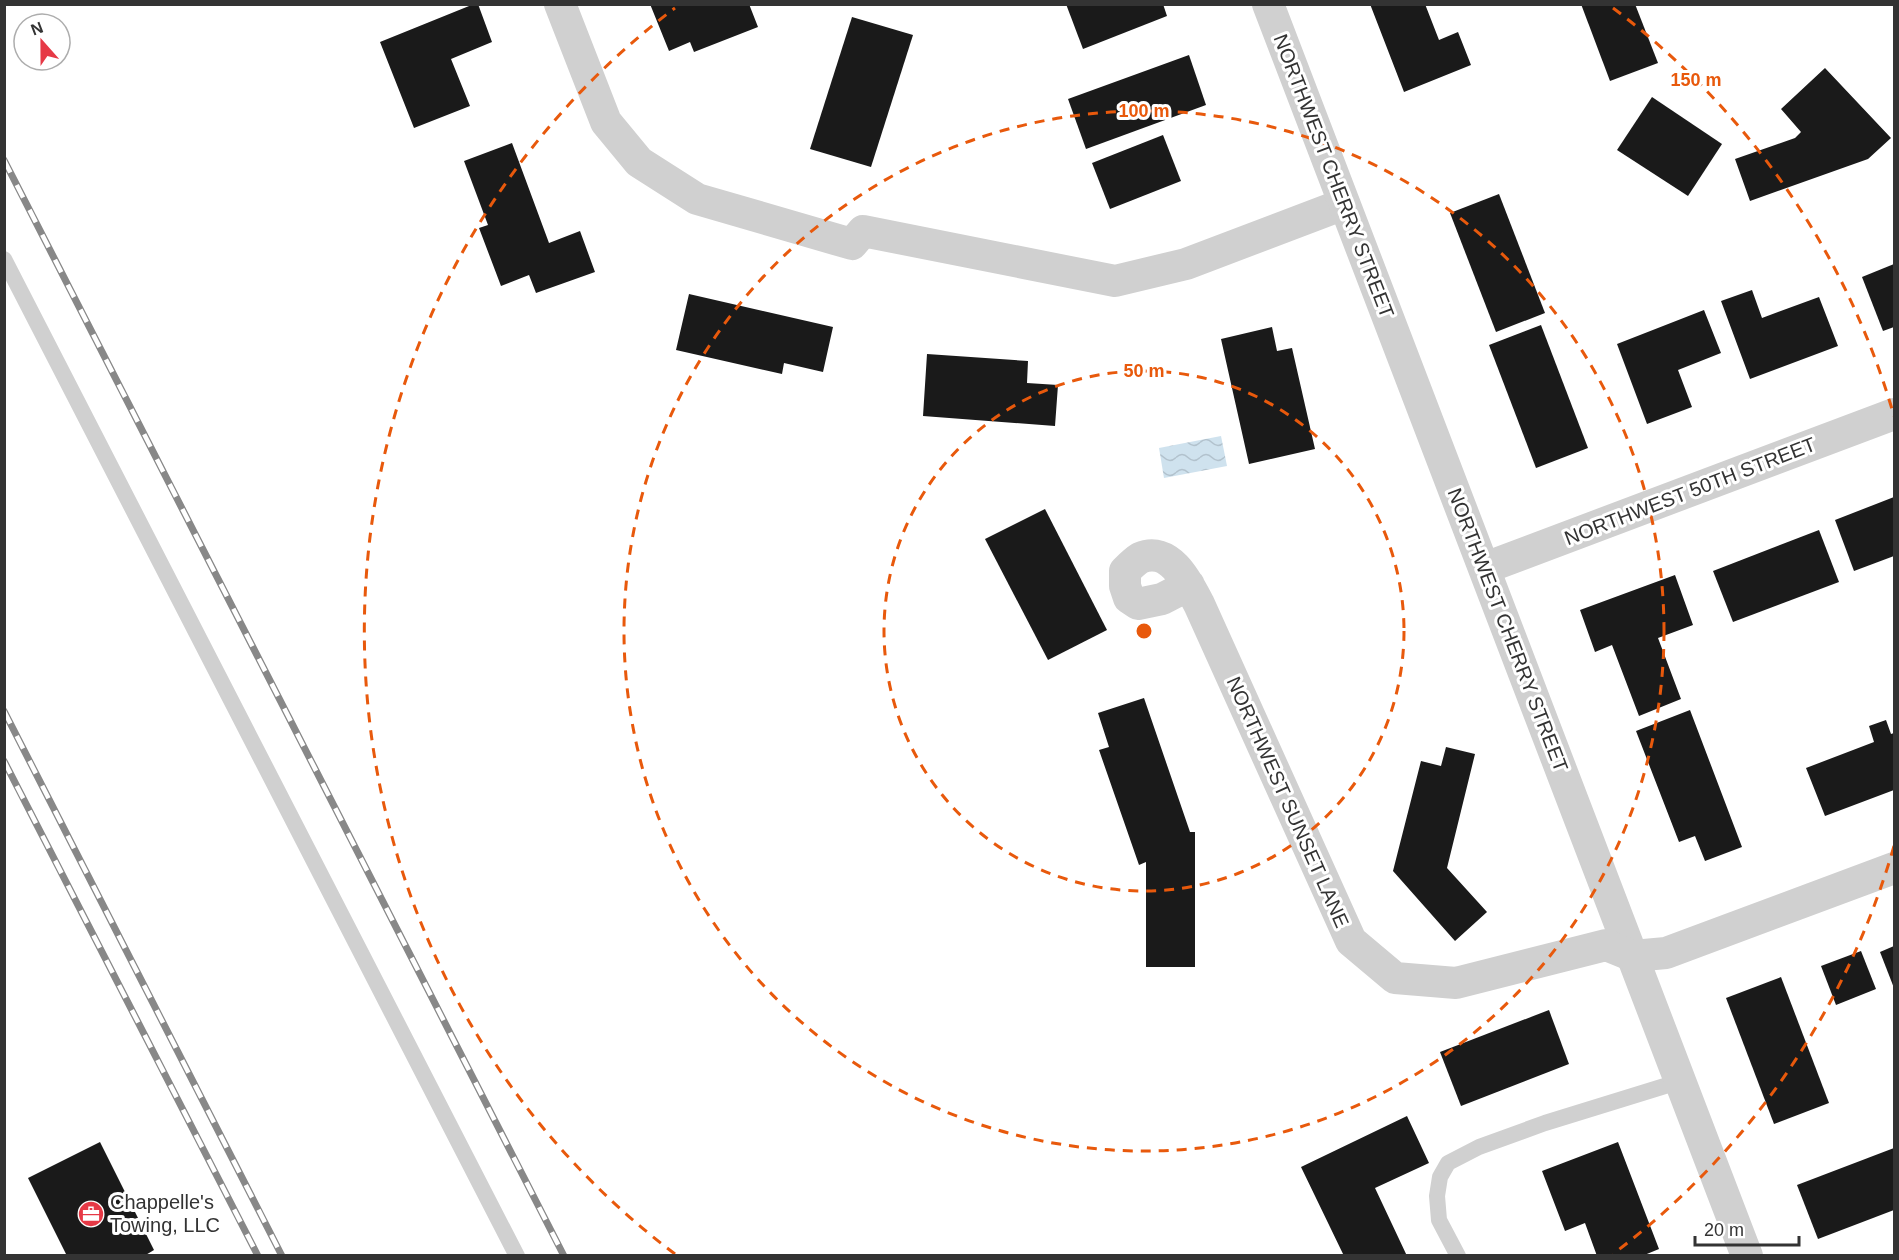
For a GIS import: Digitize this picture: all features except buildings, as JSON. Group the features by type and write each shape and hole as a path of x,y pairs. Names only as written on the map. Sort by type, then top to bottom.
{"street":[{"path":"560,4 606,122 639,162 697,200 852,244 862,231 1115,281 1186,264 1344,204"},
{"name":"NORTHWEST CHERRY STREET","path":"1268,4 1747,1256"},
{"name":"NORTHWEST 50TH STREET","path":"1485,568 1894,414"},
{"name":"NORTHWEST SUNSET LANE","path":"1188,585 1199,604 1351,941 1395,978 1456,983 1606,945 1633,956"},
{"path":"1633,956 1666,953 1894,868"}],"lane":[{"path":"4,259 517,1256"},
{"path":"1458,1256 1439,1220 1437,1196 1440,1176 1448,1163 1471,1150 1545,1123 1681,1082"}],"water":[{"path":"1221,436 1227,466 1164,478 1159,448"}],"railway":[{"path":"4,160 564,1256"},
{"path":"4,711 282,1256"},
{"path":"4,761 258,1256"}],"place":[{"name":"Chappelle's Towing, LLC","path":"91,1214"}]}
